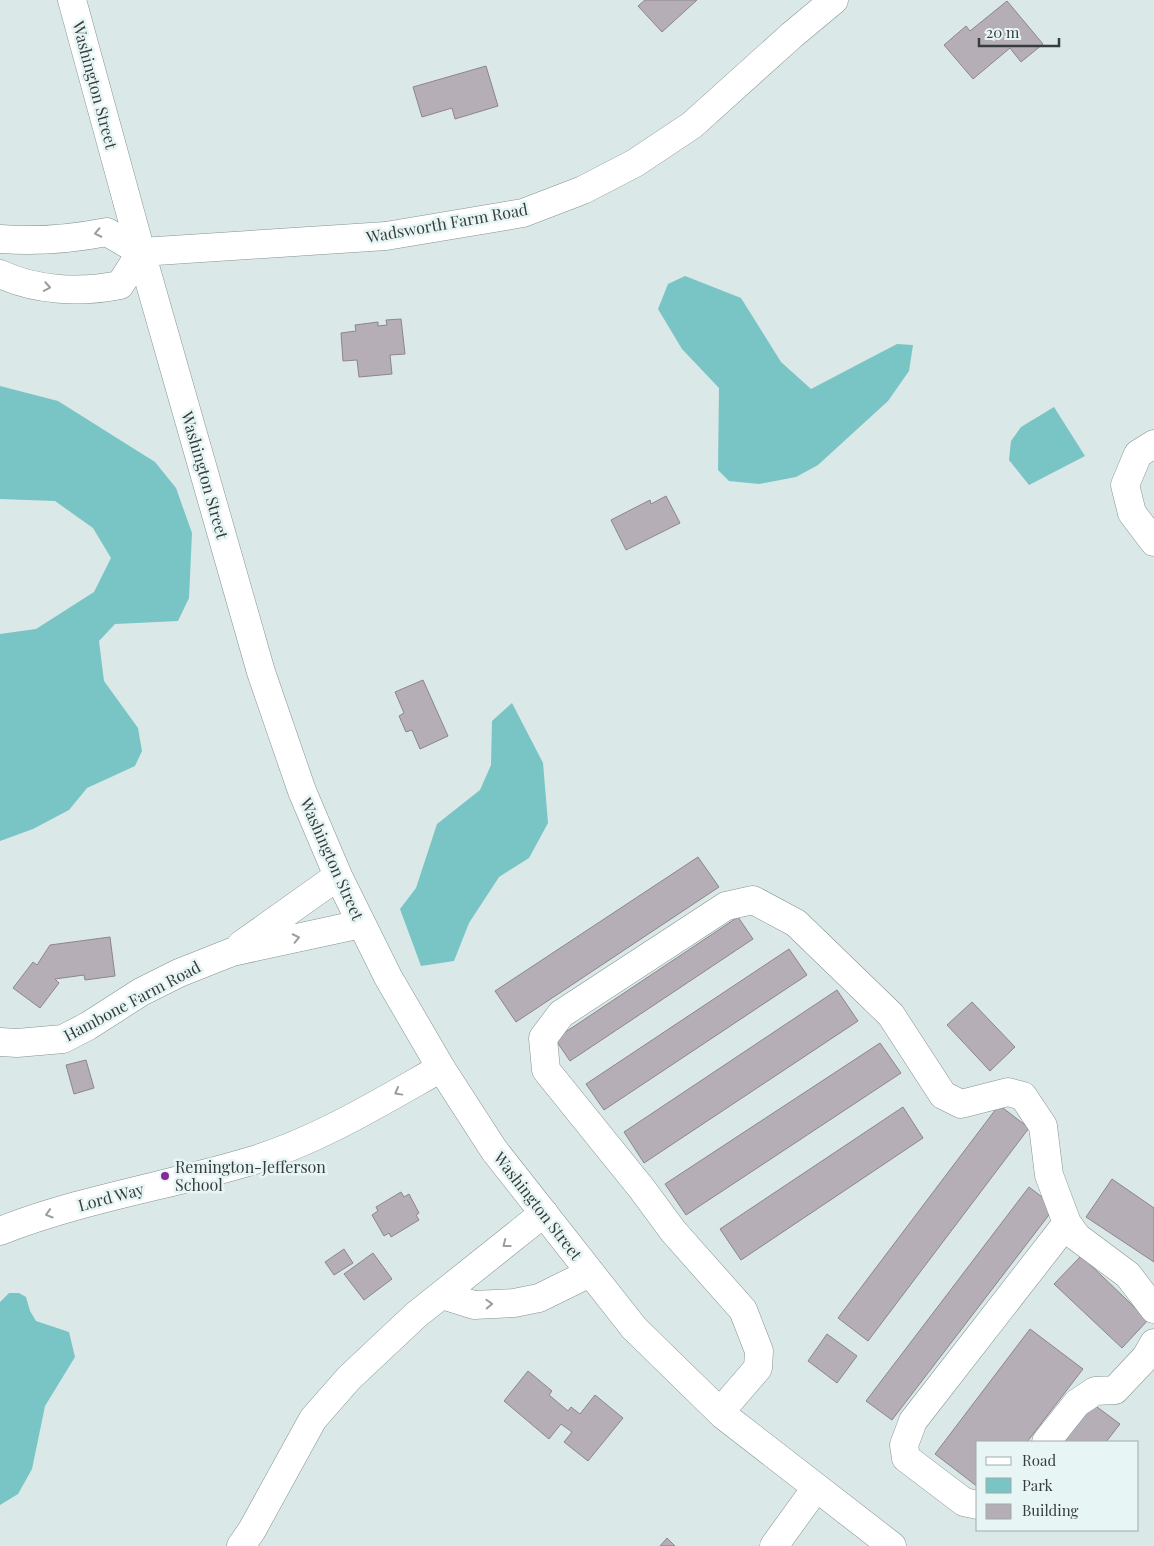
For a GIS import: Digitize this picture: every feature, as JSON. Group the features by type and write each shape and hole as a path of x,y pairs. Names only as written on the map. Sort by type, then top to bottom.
{"street":[{"name":"Washington Street","path":"72,0 141,252 262,672 302,791 338,876 388,977 441,1068 494,1150 634,1328 720,1412 892,1546"},
{"name":"Wadsworth Farm Road","path":"141,252 386,236 523,213 583,190 626,167 692,125 834,0"},
{"path":"0,239 23,241 50,240 107,232 141,252 120,285 97,290 68,290 46,287 0,274"},
{"path":"1154,444 1138,454 1125,485 1132,513 1154,542"},
{"name":"Hambone Farm Road","path":"232,952 338,876"},
{"path":"720,1412 758,1368 759,1351 744,1310 673,1231 642,1189 546,1070 543,1038 561,1014 726,906 753,900 796,923 891,1015 942,1095 961,1104 1008,1092 1023,1096 1043,1126 1049,1175 1067,1223 1077,1237 1128,1275 1154,1309"},
{"name":"Hambone Farm Road","path":"0,1042 63,1039 88,1026 141,992 179,973 232,952 361,924"},
{"name":"Lord Way","path":"0,1231 84,1204 223,1169 278,1152 331,1129 441,1068"},
{"path":"250,1541 313,1419 348,1378 416,1315 544,1214"},
{"path":"976,1505 964,1502 906,1458 904,1445 913,1421 1067,1223"},
{"path":"442,1295 474,1305 514,1303 539,1298 590,1273"},
{"path":"1047,1441 1076,1403 1095,1392 1115,1390 1146,1357 1154,1343"},
{"path":"774,1546 816,1488"}],"green space":[{"path":"685,276 741,298 781,362 811,389 897,344 913,345 909,371 888,401 818,465 796,477 759,484 729,481 718,470 719,388 682,349 658,309 668,284"},
{"path":"0,386 58,401 155,462 176,488 192,533 189,598 178,621 115,624 99,641 104,681 138,728 142,751 135,766 87,788 69,810 33,829 0,841 0,634 36,629 94,592 111,558 93,528 55,501 0,499"},
{"path":"1054,407 1085,456 1029,485 1009,460 1011,441 1021,427"},
{"path":"512,703 543,763 548,823 529,858 499,877 469,923 454,961 421,966 400,909 416,888 437,824 480,790 491,765 492,721"},
{"path":"9,1293 19,1293 26,1297 30,1311 36,1321 69,1332 75,1357 45,1406 32,1469 18,1494 0,1505 0,1302"}],"building":[{"path":"645,0 697,0 662,32 638,6"},
{"path":"1007,1 1043,44 1021,62 1010,48 973,79 944,45 966,26 970,31"},
{"path":"486,66 498,106 455,119 452,108 422,117 413,87"},
{"path":"401,319 405,354 390,355 392,374 359,377 357,360 343,361 341,333 356,331 355,325 378,322 378,326 387,325 386,320"},
{"path":"666,496 680,523 626,550 611,520 650,500 651,504"},
{"path":"423,680 448,736 420,749 412,730 406,732 399,716 404,713 395,692"},
{"path":"698,857 719,887 516,1022 495,991"},
{"path":"738,917 753,939 570,1061 555,1039"},
{"path":"110,937 115,976 85,980 84,975 55,979 59,983 40,1008 13,988 33,962 37,965 50,945"},
{"path":"789,949 807,975 604,1110 586,1084"},
{"path":"837,990 858,1021 644,1163 624,1132"},
{"path":"972,1002 1015,1047 990,1071 947,1025"},
{"path":"880,1043 901,1073 686,1215 665,1184"},
{"path":"86,1060 94,1088 74,1094 66,1065"},
{"path":"999,1105 1029,1128 868,1341 838,1318"},
{"path":"903,1107 923,1138 741,1260 720,1229"},
{"path":"1112,1179 1154,1208 1154,1262 1086,1217"},
{"path":"1029,1187 1055,1207 892,1420 866,1401"},
{"path":"401,1192 404,1197 409,1194 419,1213 416,1215 419,1220 391,1237 389,1233 384,1236 372,1215 378,1211 376,1207"},
{"path":"344,1249 353,1263 334,1275 325,1262"},
{"path":"373,1253 392,1279 364,1300 344,1274"},
{"path":"1081,1256 1148,1320 1122,1348 1054,1284"},
{"path":"1030,1329 1083,1369 1028,1441 976,1441 976,1485 935,1454"},
{"path":"827,1334 857,1356 837,1383 808,1361"},
{"path":"528,1371 552,1391 549,1395 568,1411 571,1407 580,1414 595,1395 623,1418 588,1461 564,1442 572,1432 561,1424 549,1439 504,1401"},
{"path":"1089,1401 1120,1424 1107,1441 1059,1441"},
{"path":"667,1538 675,1546 660,1546"}],"place":[{"name":"Remington-Jefferson School","path":"165,1176"}]}
